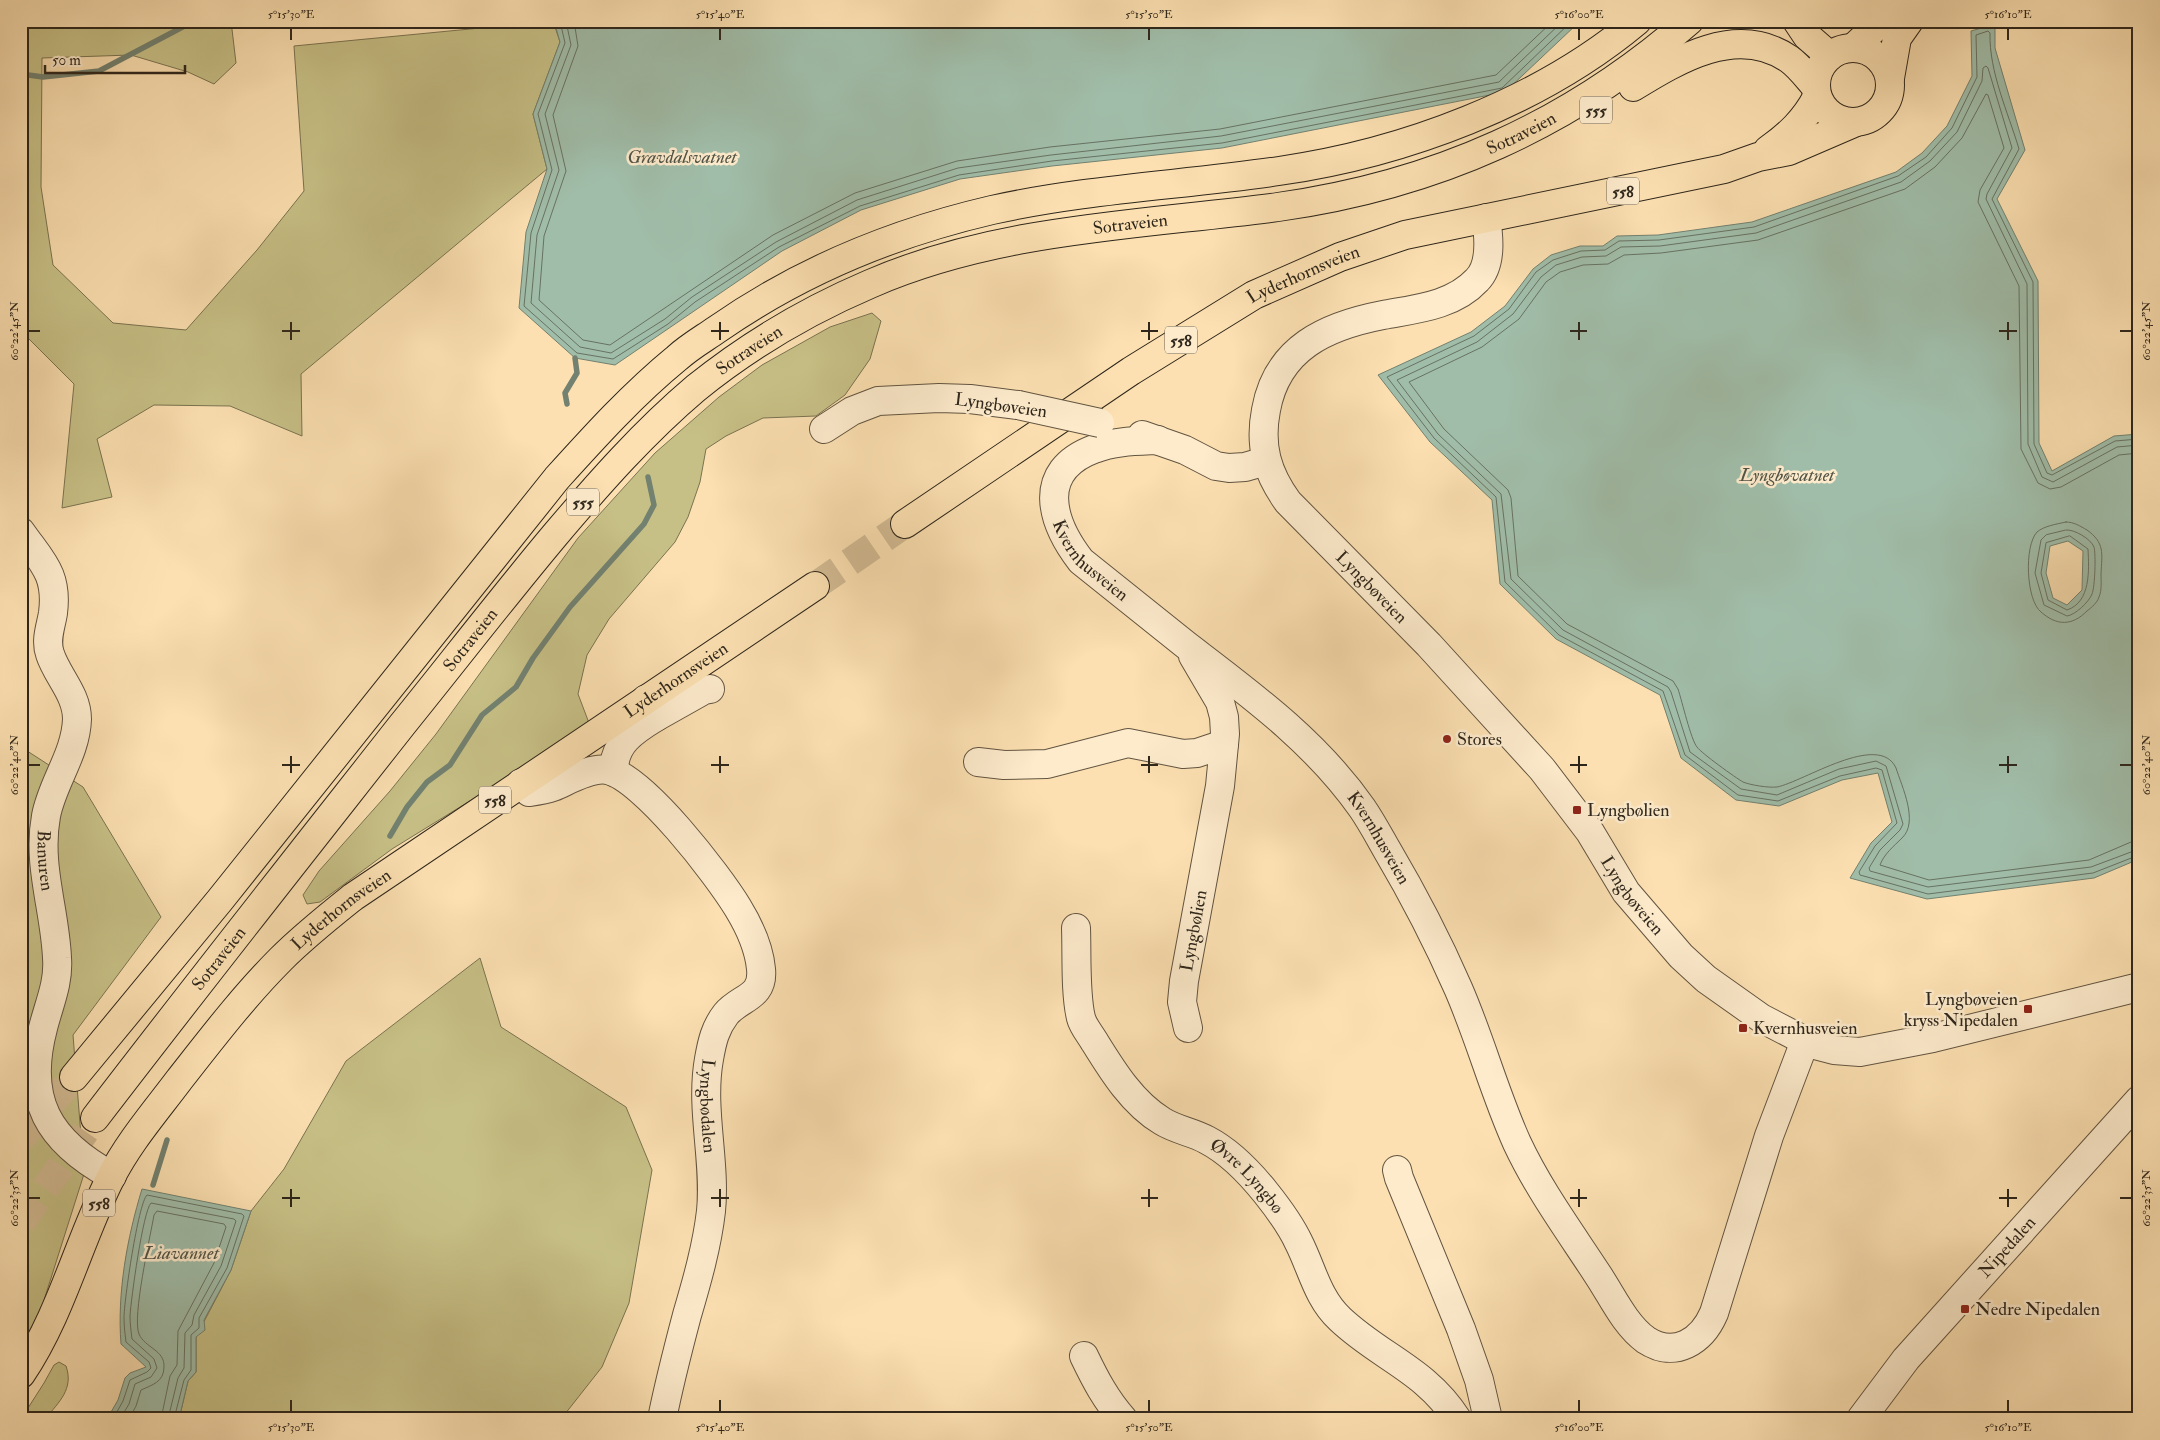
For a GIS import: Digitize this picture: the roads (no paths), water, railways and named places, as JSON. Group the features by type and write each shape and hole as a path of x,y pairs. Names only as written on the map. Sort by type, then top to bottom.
{"main road":[{"name":"Sotraveien","path":"74,1077 226,892 558,478 599,431 678,356 737,315 797,280 862,250 929,226 993,210 1063,198 1282,171 1349,158 1405,142 1464,122 1526,94 1582,61 1637,21"},
{"name":"Sotraveien","path":"95,1118 248,920 499,604 586,499 629,452 668,414 699,386 754,346 811,312 872,283 934,260 998,244 1064,232 1284,206 1360,192 1415,177 1480,154 1537,127 1595,93 1650,55 1689,21"},
{"path":"1798,21 1807,36 1842,52 1866,50 1877,56 1885,66 1890,78"},
{"name":"558","path":"1816,92 1817,75 1822,64 1842,52 1882,21"},
{"name":"558","path":"1854,123 1878,114 1886,103 1890,91 1890,78 1897,38 1909,21"},
{"name":"555","path":"1480,154 1544,140 1665,67 1706,49 1742,45 1762,47 1775,51 1790,59 1816,92"},
{"path":"1816,92 1822,107 1829,114 1841,121 1854,123"},
{"name":"Lyderhornsveien","path":"1758,157 1799,124 1810,112 1816,92"},
{"name":"Lyderhornsveien","path":"905,524 1131,371 1254,295 1291,277 1369,246 1405,235 1670,181 1724,168 1758,157 1789,151 1854,123"},
{"name":"Lyderhornsveien","path":"21,1374 44,1334 91,1219 112,1176 147,1121 237,1006 282,958 312,930 353,897 521,783 651,708 815,586"}],"street":[{"name":"Lyngbøveien","path":"1486,218 1488,244 1486,260 1478,280 1466,289 1442,302 1414,311 1340,326 1320,335 1294,353 1283,366 1267,402 1263,431 1266,461 1271,475 1288,502 1436,652 1542,769 1590,832 1626,892 1681,956 1706,979 1761,1018 1805,1041 1834,1050 1860,1052 1933,1038 2139,987"},
{"name":"Lyngbøveien","path":"824,428 852,411 878,401 970,398 1018,405 1100,423 1185,450 1216,466 1229,468 1245,467 1266,461"},
{"name":"Kvernhusveien","path":"1158,440 1114,444 1094,449 1074,458 1060,472 1053,494 1056,518 1066,542 1082,561 1276,714 1334,772 1362,809 1415,898 1445,959 1479,1042 1501,1105 1518,1144 1535,1176 1620,1309 1644,1339 1657,1346 1674,1348 1685,1345 1699,1337 1708,1327 1769,1136 1805,1041"},
{"name":"Banuren","path":"21,532 48,571 53,583 54,599 48,640 49,652 71,693 77,718 71,748 51,796 42,839 43,862 58,957 58,978 43,1026 37,1054 35,1076 44,1113 58,1134 88,1163 112,1176"},
{"name":"Lyngbølien","path":"1188,646 1220,702 1224,717 1224,744 1220,786 1184,981 1182,1002 1188,1028"},
{"path":"521,783 529,792 550,788 593,771 602,769 614,772 614,759 617,750 636,730 651,708 710,689"},
{"path":"978,762 1004,765 1047,764 1067,761 1116,745 1128,744 1141,744 1184,754 1197,753 1224,744"},
{"name":"Lyngbødalen","path":"614,772 625,778 656,805 720,882 738,908 751,933 757,946 762,971 759,988 754,994 728,1012 714,1033 708,1068 707,1110 711,1184 709,1228 673,1367 662,1419"},
{"name":"Øvre Lyngbø","path":"1076,928 1081,1021 1116,1076 1138,1101 1161,1121 1201,1137 1219,1147 1254,1178 1267,1194 1300,1244 1313,1277 1337,1317 1365,1341 1426,1382 1438,1393 1457,1419"},
{"name":"Nipedalen","path":"1861,1419 1906,1359 2139,1100"},
{"path":"1397,1170 1479,1380 1488,1419"},
{"path":"1084,1356 1100,1389 1111,1406 1123,1419"}],"water":[{"name":"Gravdalsvatnet","path":"554,21 1574,21 1577,24 1505,92 1222,148 1052,166 960,179 861,210 782,251 615,365 575,358 519,308 526,232 547,169 533,114 560,42"},
{"name":"Lyngbøvatnet","path":"1995,24 1995,48 2025,150 1997,199 2038,281 2039,443 2052,471 2114,436 2139,434 2139,859 2094,878 1927,899 1850,878 1871,843 1892,822 1878,773 1842,780 1779,806 1736,800 1681,758 1660,695 1556,639 1500,584 1492,500 1430,442 1378,375 1471,332 1505,306 1533,269 1551,255 1580,246 1603,246 1617,236 1658,235 1752,222 1896,172 1922,153 1947,126 1972,76 1971,31","holes":["2068,541 2083,551 2082,590 2067,605 2053,598 2046,573 2050,546"]},
{"name":"Liavannet","path":"142,1189 251,1211 231,1270 204,1320 205,1330 196,1337 196,1372 188,1381 179,1419 107,1419 118,1400 125,1378 130,1373 146,1367 121,1344 120,1325 124,1266"}],"waterway":[{"path":"21,74 43,77 99,71 194,21"},
{"path":"567,404 565,393 577,373 575,358"},
{"path":"390,836 407,807 427,782 450,765 482,715 516,687 533,658 570,607 644,524 654,505 648,477"},
{"path":"153,1185 167,1140"}],"tunnel":[{"path":"815,586 905,524"},
{"path":"21,1139 74,1077"},
{"path":"21,1223 95,1118"}],"place":[{"name":"Stores","path":"1447,739"},
{"name":"Lyngbølien","path":"1577,810"},
{"name":"Lyngbøveien kryss Nipedalen","path":"2028,1009"},
{"name":"Kvernhusveien","path":"1743,1028"},
{"name":"Nedre Nipedalen","path":"1965,1309"}]}
